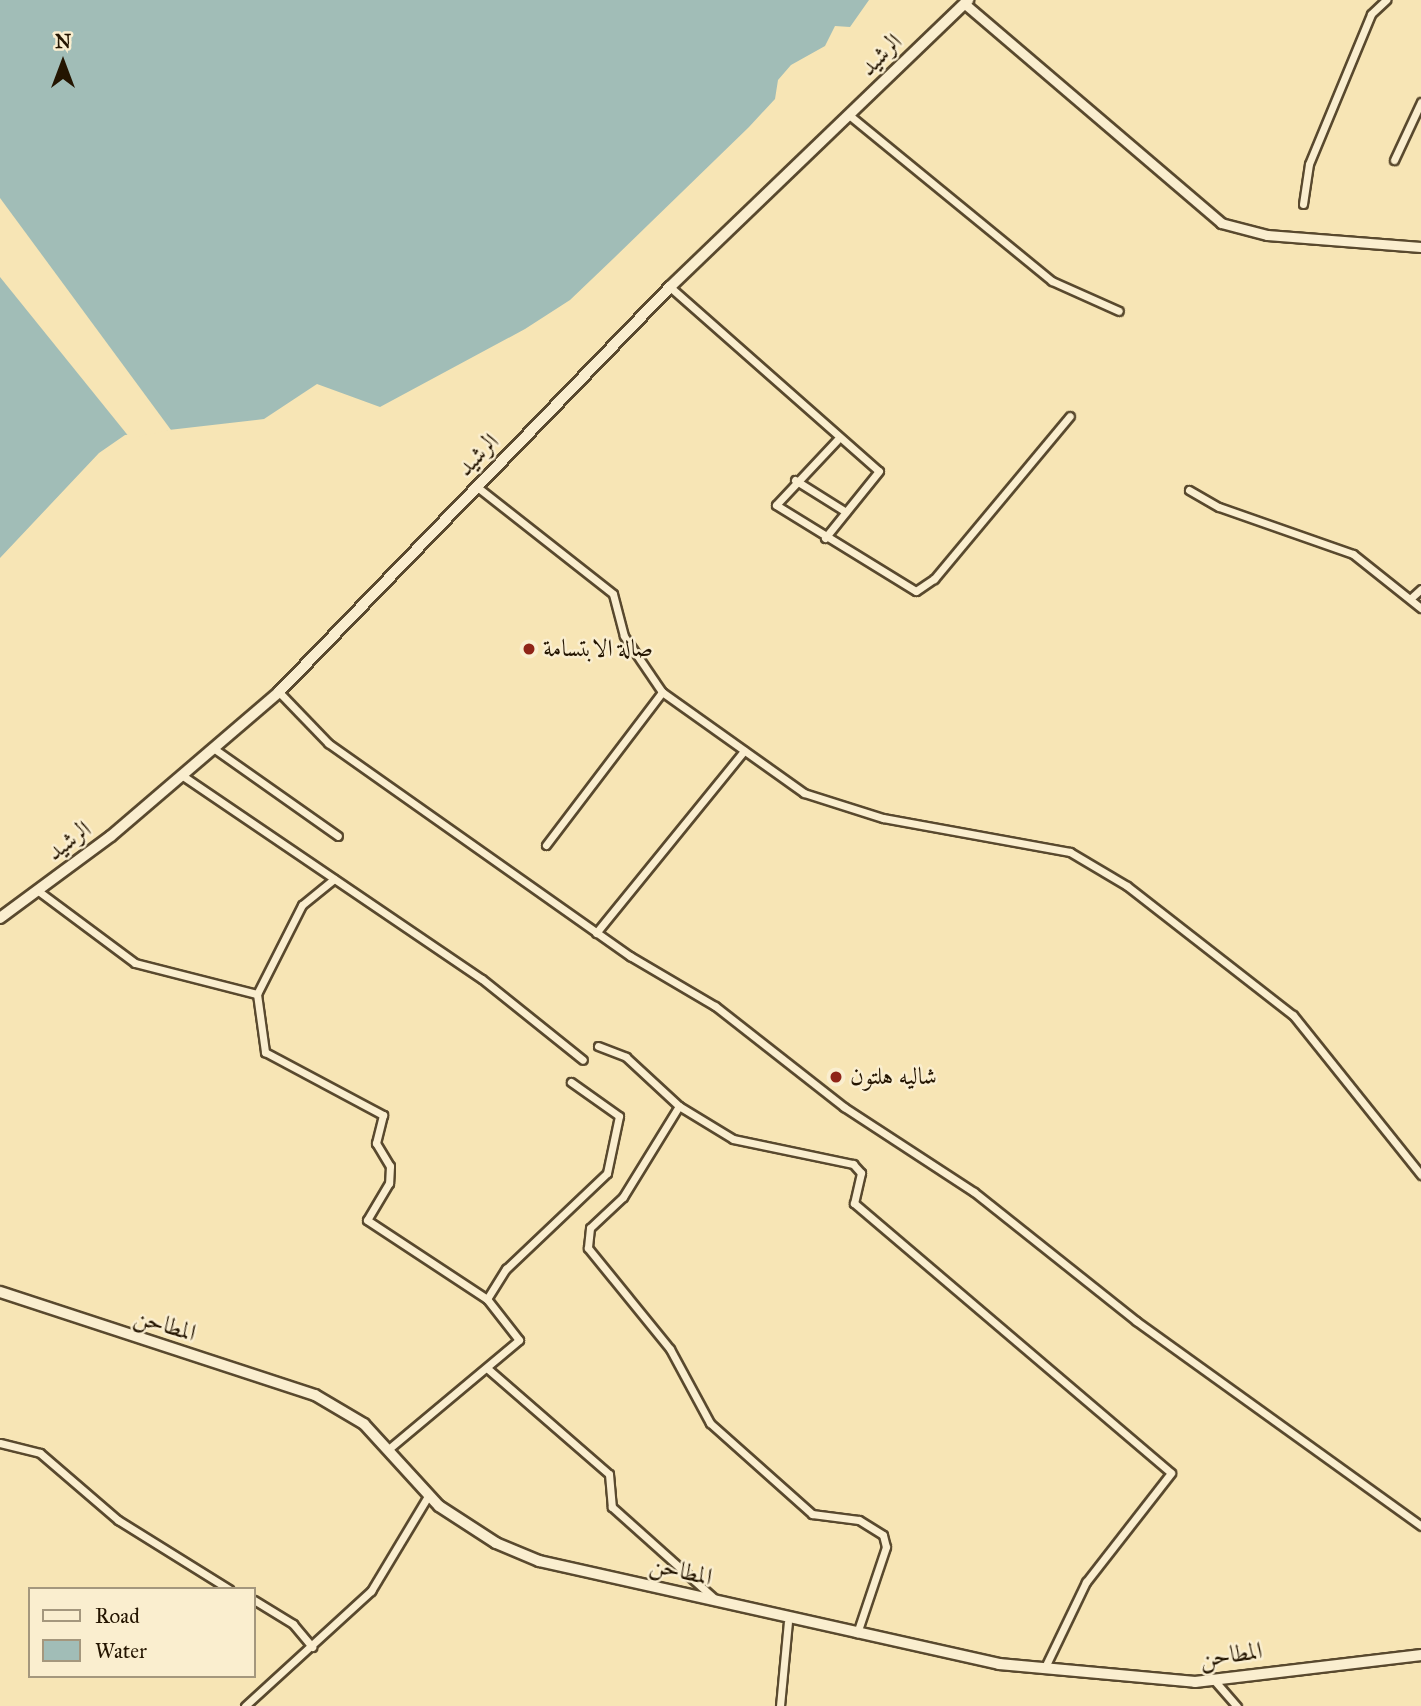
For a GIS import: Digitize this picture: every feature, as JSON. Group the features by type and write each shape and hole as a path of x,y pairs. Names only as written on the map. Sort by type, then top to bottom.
{"main road":[{"name":"الرشيد","path":"0,918 216,750 279,692 670,288 967,2"},
{"name":"المطاحن","path":"0,1292 301,1389 364,1424 390,1448 428,1496 518,1554 716,1600 789,1622 857,1633 999,1664 1046,1665 1214,1680 1421,1655"}],"street":[{"path":"1303,204 1309,163 1371,14 1387,0"},
{"path":"967,2 1221,223 1267,235 1421,247"},
{"path":"1394,160 1421,102"},
{"path":"849,115 898,162 1052,281 1119,311"},
{"path":"670,288 836,440 880,471 825,538"},
{"path":"836,440 795,480 776,505 825,538 916,591 934,579 1070,416"},
{"path":"795,480 846,512"},
{"path":"476,486 613,594 624,636 662,692 804,793 883,818 1070,852 1127,886 1293,1015 1421,1175"},
{"path":"1189,490 1219,507 1276,522 1353,554 1421,608"},
{"path":"1411,598 1421,589"},
{"path":"279,692 328,743 596,933 715,1006 844,1107 974,1192 1136,1321 1421,1526"},
{"path":"546,845 662,692"},
{"path":"216,750 338,836"},
{"path":"596,933 744,751"},
{"path":"183,776 482,979 583,1060"},
{"path":"334,879 302,905 257,994 265,1052 385,1118 376,1138 390,1166 389,1183 367,1220 470,1293 487,1299 519,1340 488,1369 390,1448"},
{"path":"37,890 135,963 257,994"},
{"path":"598,1046 626,1057 679,1106 733,1139 853,1164 861,1173 854,1203 1171,1473 1086,1582 1046,1665"},
{"path":"487,1299 506,1269 607,1173 619,1116 571,1082"},
{"path":"679,1106 624,1197 590,1228 588,1248 670,1349 710,1423 812,1514 859,1520 883,1535 886,1547 857,1633"},
{"path":"488,1369 609,1474 612,1507 716,1600"},
{"path":"0,1443 40,1454 118,1520 226,1587"},
{"path":"245,1706 372,1591 428,1496"},
{"path":"256,1601 293,1625 312,1647"},
{"path":"780,1706 789,1622"},
{"path":"1214,1680 1237,1706"}],"water":[{"path":"0,0 869,0 850,27 835,26 825,46 791,65 778,80 775,99 614,258 570,300 525,329 380,407 317,384 264,419 125,435 99,453 0,558"}],"pier":[{"path":"0,198 171,430 130,438 0,277"}],"place":[{"name":"صالة الابتسامة","path":"529,649"},
{"name":"شاليه هلتون","path":"836,1077"}]}
